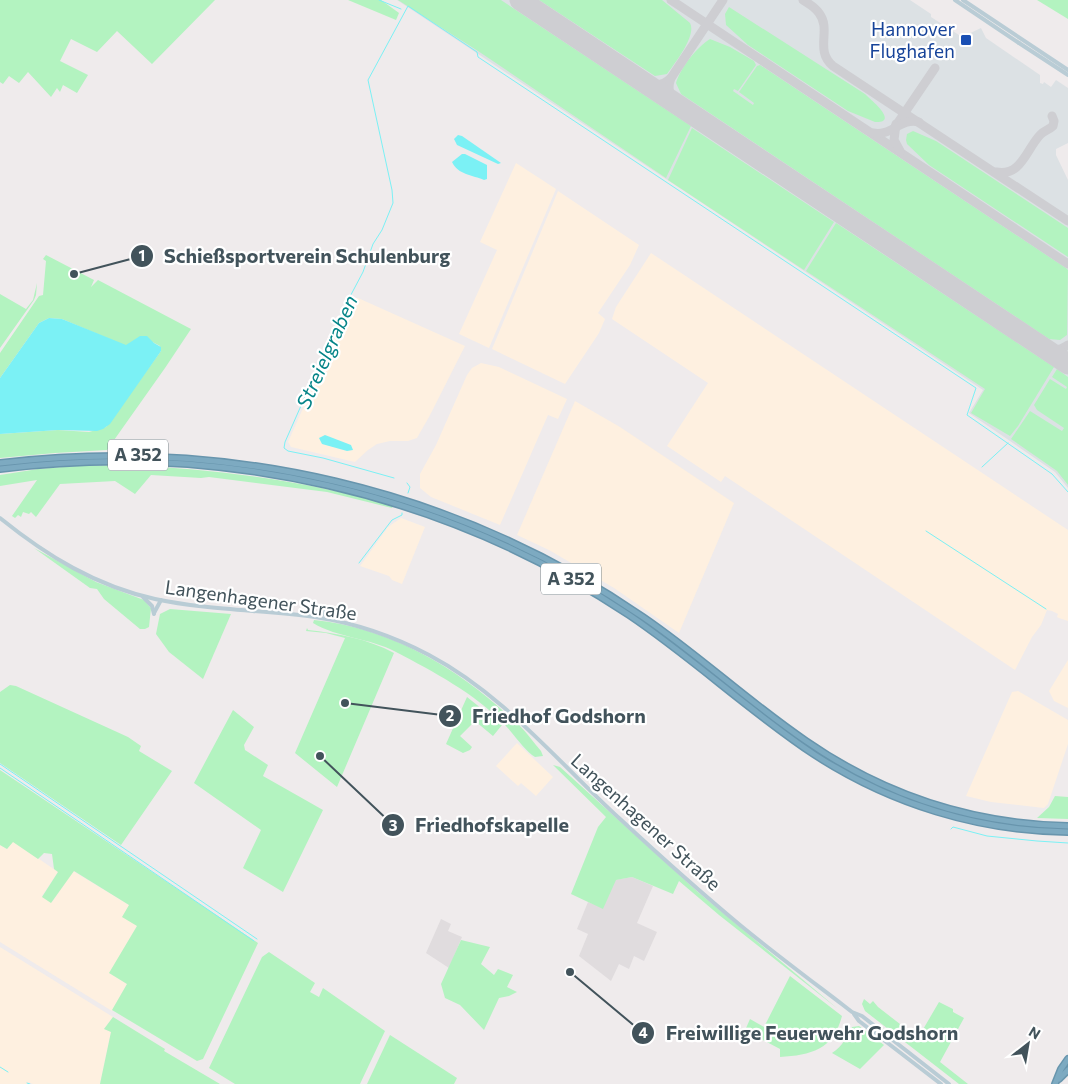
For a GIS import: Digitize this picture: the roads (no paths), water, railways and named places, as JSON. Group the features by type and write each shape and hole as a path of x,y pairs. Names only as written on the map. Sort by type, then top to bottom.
{"highway":[{"name":"A 352","path":"0,463 65,456 100,455 164,456 202,459 248,464 316,476 402,499 502,537 573,574 637,613 807,742 866,777 908,796 957,812 1010,822 1068,826"},
{"name":"A 352","path":"0,469 100,461 200,464 262,472 314,482 402,505 508,547 571,579 673,646 800,744 863,782 906,802 956,818 1010,828 1068,832"},
{"path":"1056,1084 1061,1069 1068,1059"},
{"path":"1056,1084 1060,1076 1068,1070"}],"main road":[{"path":"954,0 1068,75"},
{"path":"963,0 1068,70"},
{"name":"Langenhagener Straße","path":"0,518 33,544 61,562 98,580 142,595 194,605 331,620 394,638 430,655 476,685 511,714 612,812 694,886 768,948 949,1084"},
{"path":"142,595 152,606 154,614 161,600"},
{"path":"153,610 155,599"},
{"path":"321,606 325,615 331,620"},
{"name":"Langenhagener Straße","path":"852,1012 859,1021 941,1084"}],"water":[{"path":"458,135 501,163 498,164 457,145 454,139"},
{"path":"462,154 487,165 487,179 484,180 458,170 452,162"},
{"path":"49,318 62,319 126,345 140,336 147,336 161,347 161,351 110,424 103,429 97,431 58,430 0,434 0,378 39,323"},
{"path":"325,435 351,445 353,450 347,451 322,444 319,438"}],"waterway":[{"path":"379,0 401,9"},
{"path":"394,478 323,458 288,451 284,448 345,306 363,272 373,244 382,230 393,203 392,190 368,80 408,6 477,52 478,57 976,388 967,415 1052,474 1068,492"},
{"path":"982,467 1008,443"},
{"name":"Streielgraben","path":"407,483 410,487 408,493"},
{"name":"Streielgraben","path":"359,563 392,520 402,515 402,513"},
{"path":"926,531 1046,609"},
{"path":"0,764 257,939"},
{"path":"0,768 254,941"},
{"path":"951,829 953,827 987,836 1068,843"},
{"path":"0,1067 8,1072"}],"place":[{"name":"Hannover Flughafen","path":"966,40"},
{"name":"Schießsportverein Schulenburg","path":"74,274"},
{"name":"Friedhof Godshorn","path":"345,703"},
{"name":"Friedhofskapelle","path":"320,756"},
{"name":"Freiwillige Feuerwehr Godshorn","path":"570,972"}]}
